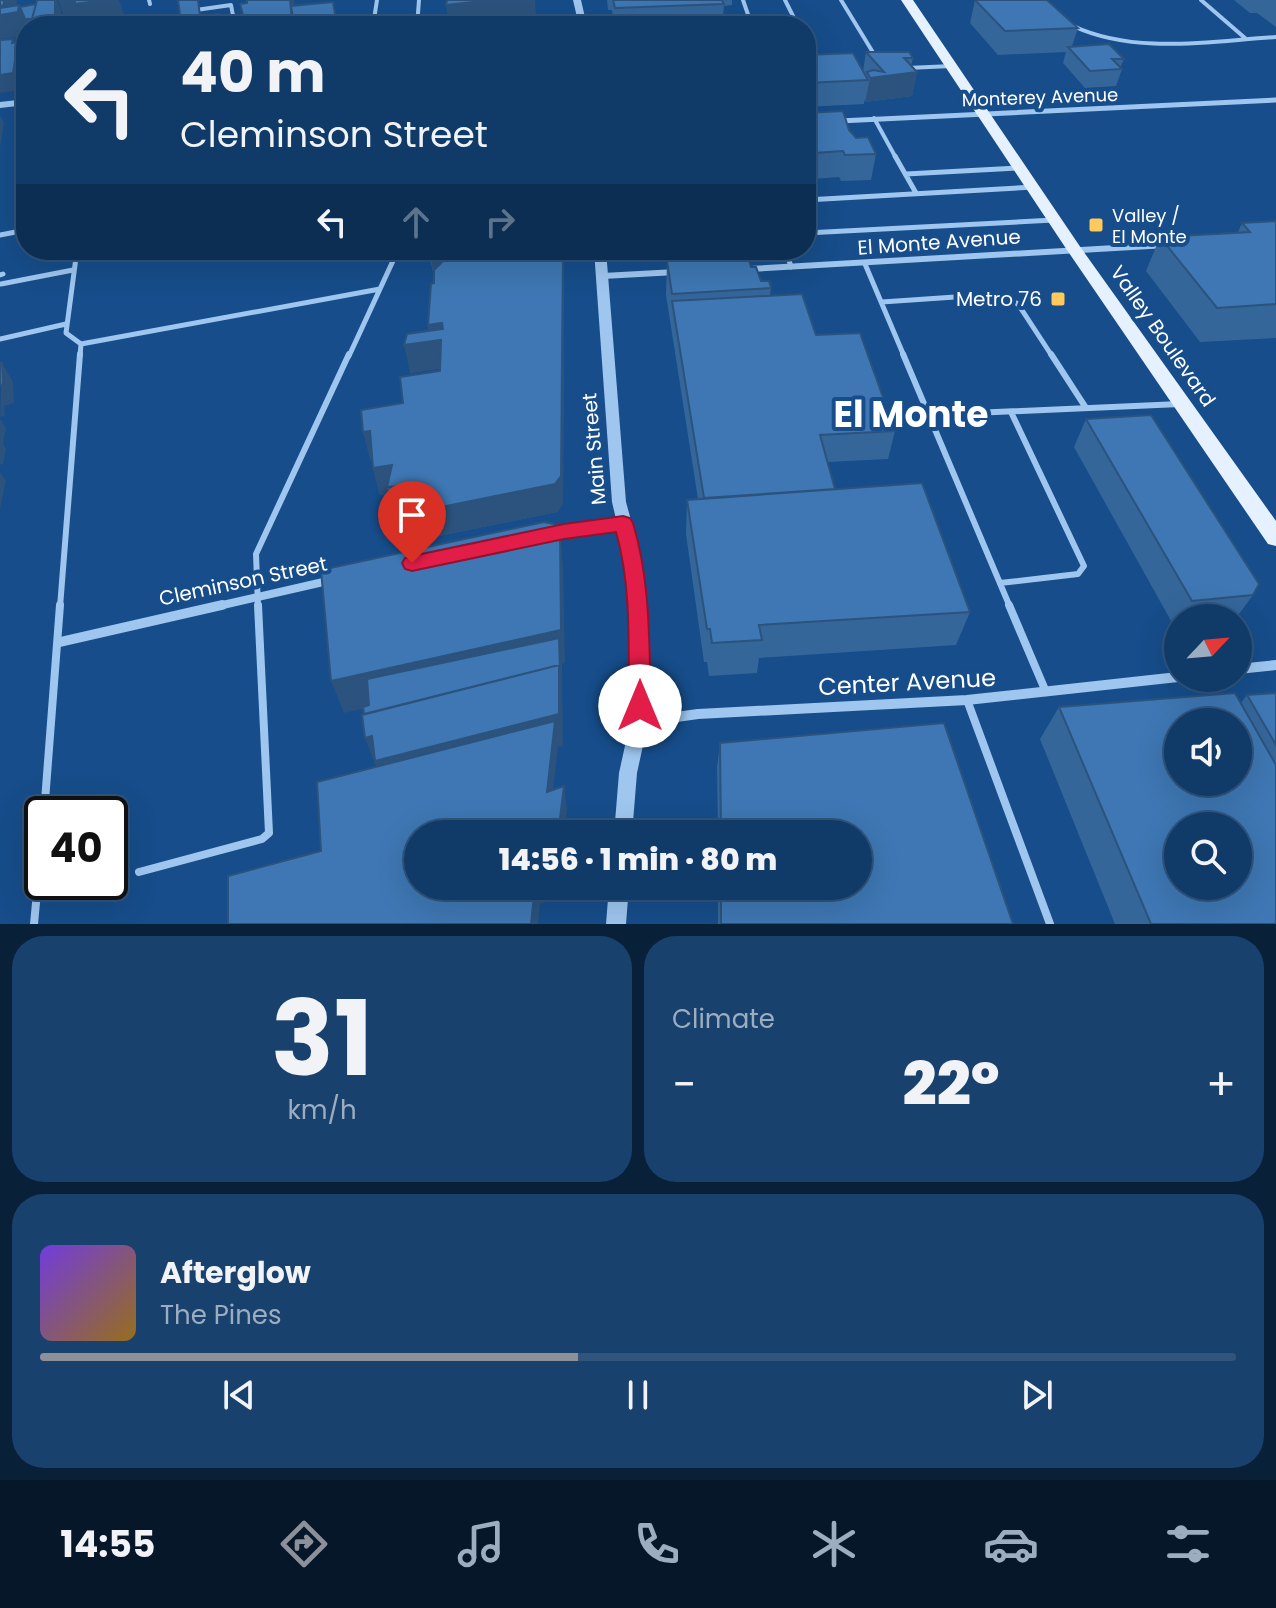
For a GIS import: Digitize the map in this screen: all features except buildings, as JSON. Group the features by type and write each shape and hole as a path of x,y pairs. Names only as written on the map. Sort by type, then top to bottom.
{"main road":[{"name":"Valley Boulevard","path":"907,0 1075,250 1276,538"}],"street":[{"name":"Monterey Avenue","path":"833,121 1276,100"},
{"name":"El Monte Avenue","path":"745,269 1183,244"},
{"name":"Main Street","path":"601,260 619,502 633,557 642,689 639,723 628,773 624,820"},
{"path":"603,276 683,272"},
{"path":"549,535 623,523"},
{"name":"Cleminson Street","path":"60,642 351,576"},
{"path":"1252,668 1276,665"},
{"name":"Center Avenue","path":"639,723 698,714 967,700 1164,679"},
{"path":"616,924 618,900"}],"lane":[{"path":"841,0 883,69"},
{"path":"1201,0 1245,38"},
{"path":"193,10 231,5 233,16"},
{"path":"1066,22 1088,36 1142,43 1276,37"},
{"path":"816,64 820,72"},
{"path":"897,68 952,66"},
{"path":"874,118 916,193"},
{"path":"906,174 1021,168"},
{"path":"816,199 1034,187"},
{"path":"816,232 1056,220"},
{"path":"75,260 66,333 81,344 380,289"},
{"path":"139,872 262,839 269,833 256,554 393,260"},
{"path":"789,260 791,267"},
{"path":"865,264 1046,693"},
{"path":"1,284 73,270"},
{"path":"882,302 999,294 1010,297 1018,304 1086,408"},
{"path":"0,339 66,324"},
{"path":"46,796 81,344"},
{"path":"929,415 1184,404"},
{"path":"1000,583 1078,574 1084,566 1011,412"},
{"path":"967,700 1050,924"},
{"path":"34,924 36,900"}],"place":[{"name":"Valley / El Monte","path":"1096,225"},
{"name":"Metro 76","path":"1058,299"}],"district":[{"name":"El Monte","path":"911,414"}],"route":[{"path":"412,563 564,531 623,523 633,557 636,586 642,689 640,706"}]}
